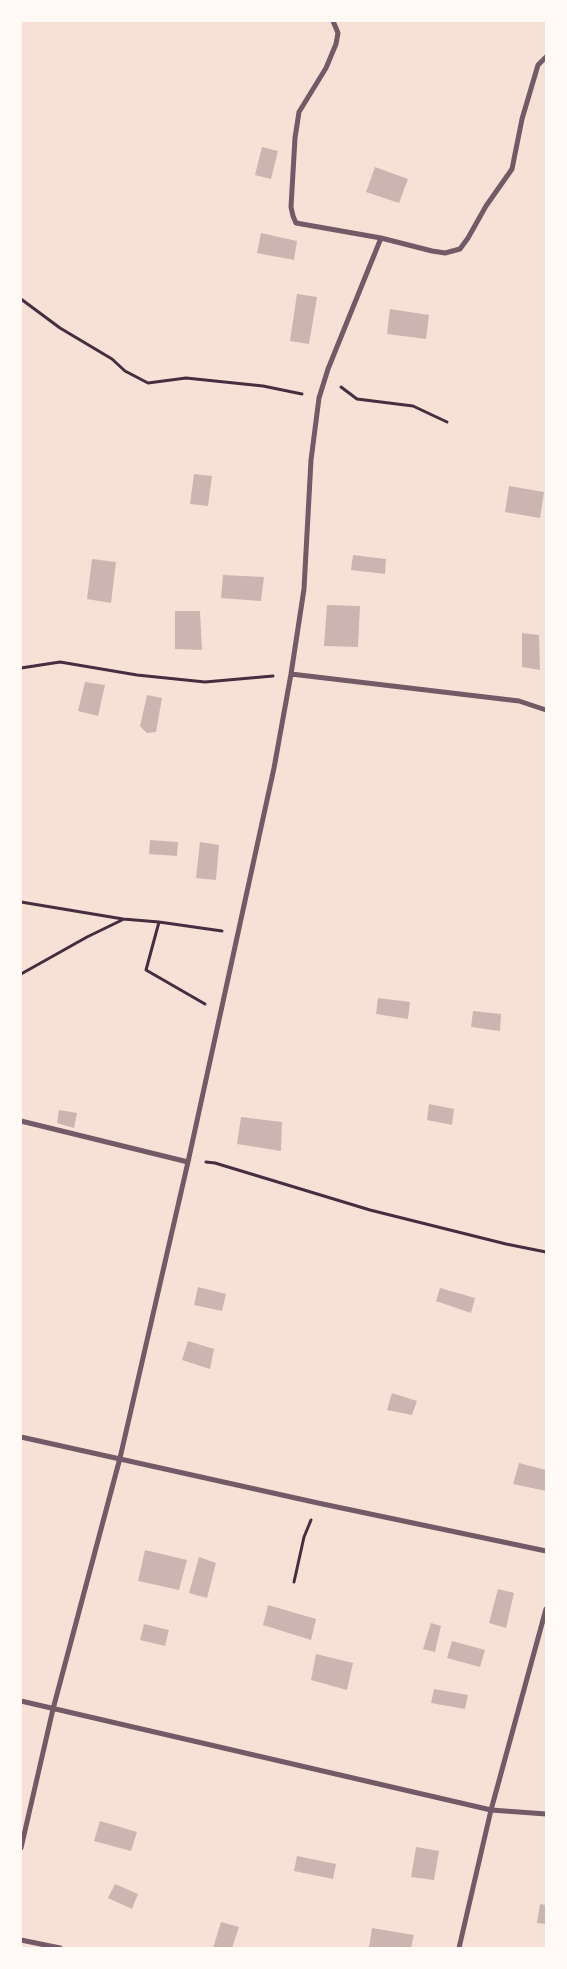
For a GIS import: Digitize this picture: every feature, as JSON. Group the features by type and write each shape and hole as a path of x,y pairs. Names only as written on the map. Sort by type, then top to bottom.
{"street":[{"path":"333,21 338,33 336,44 326,68 299,112 295,138 292,207 296,223 381,238 432,251 445,252 460,249 512,168 522,119 538,65 546,57"},
{"path":"21,1848 53,1709 120,1458 188,1162 274,768 304,589 311,460 319,398 328,369 381,238"},
{"path":"291,674 519,701 546,710"},
{"path":"21,1121 188,1162"},
{"path":"21,1437 318,1503 546,1550"},
{"path":"458,1948 491,1810 546,1609"},
{"path":"21,1701 491,1810 546,1814"},
{"path":"21,1940 60,1948"}],"path":[{"path":"21,299 60,328 112,359 125,371 148,382 186,378 263,386 319,398"},
{"path":"328,369 339,386 357,399 413,406 447,422"},
{"path":"21,668 60,662 137,675 204,682 291,674"},
{"path":"21,902 123,919 159,922 238,934"},
{"path":"21,974 123,919"},
{"path":"159,922 146,970 221,1014"},
{"path":"188,1162 215,1163 370,1210 506,1244 546,1252"},
{"path":"294,1582 304,1537 318,1503"}],"building":[{"path":"262,147 278,151 271,179 255,175"},
{"path":"375,167 408,179 399,203 366,192"},
{"path":"261,233 297,241 294,260 257,253"},
{"path":"297,294 317,297 309,344 290,341"},
{"path":"390,309 429,315 426,339 387,334"},
{"path":"194,474 212,476 208,506 190,504"},
{"path":"509,486 544,492 540,518 505,512"},
{"path":"353,555 386,559 385,574 351,570"},
{"path":"92,559 116,562 111,603 87,599"},
{"path":"223,575 264,577 261,601 221,598"},
{"path":"327,605 360,606 358,647 324,646"},
{"path":"175,611 200,611 202,650 175,649"},
{"path":"522,633 539,635 540,670 522,667"},
{"path":"85,682 105,685 98,716 78,711"},
{"path":"147,695 162,698 156,732 147,733 140,726"},
{"path":"150,840 178,842 177,856 149,854"},
{"path":"200,842 219,845 216,880 196,878"},
{"path":"378,998 410,1002 408,1019 376,1014"},
{"path":"473,1011 501,1014 500,1031 471,1027"},
{"path":"429,1104 454,1109 452,1125 427,1120"},
{"path":"59,1110 77,1113 74,1128 57,1123"},
{"path":"241,1117 282,1122 281,1151 237,1144"},
{"path":"198,1287 226,1294 222,1311 194,1305"},
{"path":"440,1288 475,1298 471,1313 436,1301"},
{"path":"188,1341 214,1349 210,1369 182,1360"},
{"path":"392,1393 417,1401 412,1415 387,1410"},
{"path":"519,1463 546,1470 546,1491 513,1484"},
{"path":"145,1550 187,1560 179,1590 138,1581"},
{"path":"199,1557 216,1563 207,1598 189,1593"},
{"path":"498,1589 514,1593 506,1628 489,1623"},
{"path":"268,1605 316,1619 311,1640 263,1625"},
{"path":"431,1623 441,1626 435,1652 423,1649"},
{"path":"144,1624 169,1630 165,1646 140,1640"},
{"path":"452,1641 485,1650 480,1667 447,1658"},
{"path":"316,1654 353,1663 347,1690 311,1680"},
{"path":"434,1689 468,1695 465,1709 431,1703"},
{"path":"100,1821 137,1832 131,1851 94,1841"},
{"path":"416,1847 439,1851 434,1880 411,1877"},
{"path":"297,1856 336,1864 333,1879 294,1871"},
{"path":"115,1884 138,1894 132,1909 108,1898"},
{"path":"540,1904 546,1905 546,1924 537,1923"},
{"path":"221,1922 239,1927 232,1948 213,1948"},
{"path":"372,1928 414,1935 411,1948 369,1948"}]}
